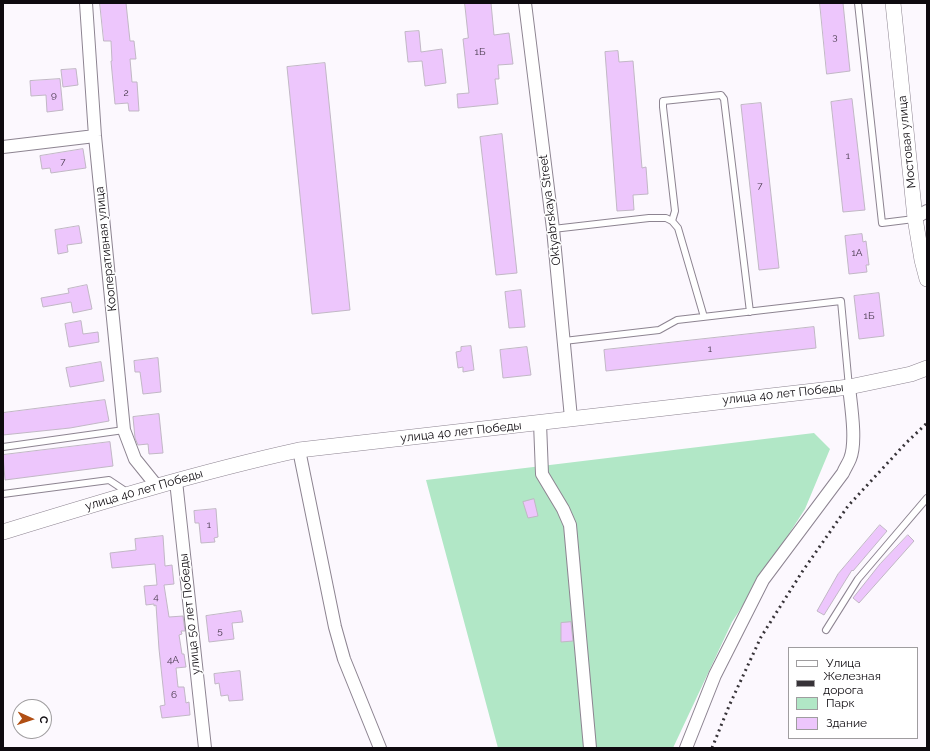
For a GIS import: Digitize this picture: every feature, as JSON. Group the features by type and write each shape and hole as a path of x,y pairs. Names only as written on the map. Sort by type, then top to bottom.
{"street":[{"name":"Кооперативная улица","path":"86,3 95,136 124,430 135,459 156,485"},
{"name":"Oktyabrskaya Street","path":"525,3 553,229 571,418"},
{"name":"Мостовая улица","path":"893,3 919,216 922,260 927,279"},
{"path":"3,147 95,136"},
{"name":"улица 40 лет Победы","path":"3,532 156,485 299,450 849,387 911,374 927,368"},
{"path":"686,748 714,675 763,580 843,473 851,458 853,444 849,387"},
{"path":"540,423 542,474 563,509 570,525 590,748"},
{"path":"299,450 335,627 344,659 380,748"},
{"name":"улица 50 лет Победы","path":"176,481 204,748"}],"lane":[{"path":"858,3 882,223 919,216"},
{"path":"672,221 675,210 662,107 663,101 721,94 724,99 750,312"},
{"path":"553,229 649,218 666,218 672,221 678,228 704,317"},
{"path":"564,341 659,330 677,320 841,301 849,387"},
{"path":"3,447 124,430"},
{"path":"3,494 109,480 129,493"},
{"path":"826,630 858,579 927,498"}],"green space":[{"path":"814,433 830,449 805,509 732,622 673,748 498,748 426,480"}],"building":[{"path":"100,3 126,3 130,41 134,41 136,59 130,59 132,82 137,82 139,111 129,111 128,103 115,104 111,61 111,41 104,41"},
{"path":"465,3 491,3 494,35 509,33 513,64 498,65 499,79 495,79 498,104 458,108 457,94 469,93 463,39 468,38"},
{"path":"820,3 843,3 850,71 827,74"},
{"path":"419,31 421,52 442,49 446,83 425,86 422,61 408,62 405,32"},
{"path":"618,51 619,62 633,61 642,168 646,167 648,194 633,195 634,210 617,211 605,52"},
{"path":"325,63 350,310 312,314 287,67"},
{"path":"76,69 78,85 63,87 61,70"},
{"path":"60,79 63,110 47,112 46,95 31,96 30,81"},
{"path":"852,99 865,210 843,212 831,102"},
{"path":"761,103 779,268 759,270 741,105"},
{"path":"502,134 517,273 496,275 480,137"},
{"path":"83,149 86,168 51,173 50,168 42,169 40,156"},
{"path":"79,226 82,243 67,245 68,252 58,254 55,230"},
{"path":"862,234 863,242 866,241 869,265 866,265 867,272 849,274 845,236"},
{"path":"87,285 92,309 73,313 71,302 43,307 41,298 69,293 68,289"},
{"path":"521,290 525,327 509,328 505,292"},
{"path":"879,293 884,336 859,339 854,296"},
{"path":"81,321 83,334 98,332 99,342 69,347 65,324"},
{"path":"814,327 816,348 606,371 604,350"},
{"path":"471,346 474,370 463,372 463,367 458,368 456,352 461,351 461,347"},
{"path":"527,347 531,375 503,378 500,350"},
{"path":"158,358 161,392 143,394 140,372 135,372 134,361"},
{"path":"101,362 104,381 70,387 66,368"},
{"path":"105,400 109,421 70,428 3,435 3,413"},
{"path":"159,414 163,453 149,454 148,444 138,445 135,438 133,417"},
{"path":"110,442 113,466 5,480 3,455"},
{"path":"534,499 538,516 528,518 523,502"},
{"path":"216,509 218,537 214,538 215,542 201,543 199,523 195,523 194,511"},
{"path":"880,525 887,531 853,571 852,570 824,615 817,611 838,574"},
{"path":"908,535 914,541 859,603 853,598 880,564"},
{"path":"163,536 165,566 172,565 174,584 164,585 169,617 183,616 185,631 181,631 182,634 179,635 186,667 176,668 178,687 184,687 186,703 189,702 190,715 162,718 160,706 165,705 156,605 146,605 144,586 157,585 155,564 112,568 110,553 136,550 135,539"},
{"path":"241,611 243,622 232,623 234,639 209,642 206,616"},
{"path":"571,622 573,641 561,642 561,623"},
{"path":"240,671 243,700 229,701 228,695 221,696 219,683 215,684 214,674"}],"railway":[{"path":"712,748 729,706 761,637 802,572 848,506 906,443 927,423"}]}
